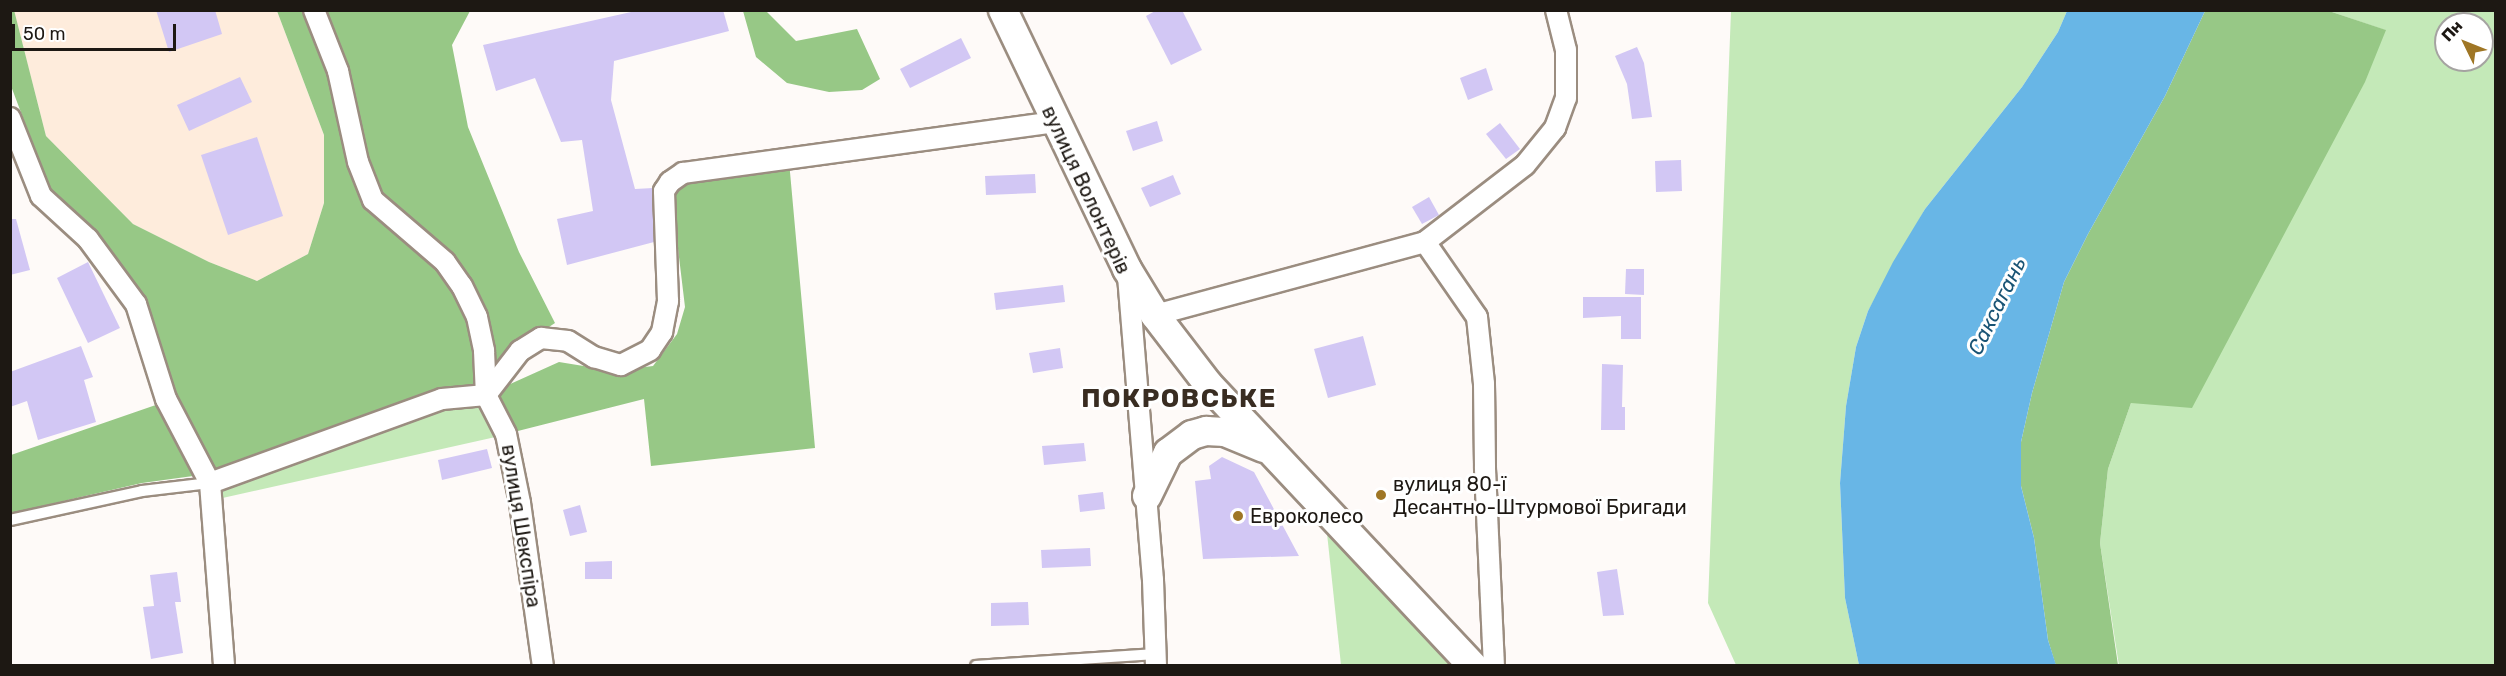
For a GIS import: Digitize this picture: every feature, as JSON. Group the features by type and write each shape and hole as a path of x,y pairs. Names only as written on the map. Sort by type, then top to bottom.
{"street":[{"name":"вулиця Шекспіра","path":"314,10 338,70 358,162 373,200 427,244 445,262 462,286 477,317 484,351 486,395 506,434 520,503 543,666"},
{"name":"вулиця Волонтерів","path":"1003,10 1127,270 1147,496 1156,660"},
{"path":"1155,315 1425,242 1526,165 1555,128 1566,98 1566,50 1556,10"},
{"path":"10,118 41,196 88,240 136,304 166,399 210,483 224,666"},
{"path":"210,483 442,399 486,395 520,351 541,338 568,341 594,357 621,365 650,350 662,332 668,301 664,191 670,182 683,174 1055,122"},
{"path":"1425,242 1477,317 1484,384 1485,469 1494,666"},
{"path":"1127,270 1155,315 1208,384 1473,666"},
{"path":"1147,496 1168,453 1192,435 1206,431 1226,432 1273,451"}],"lane":[{"path":"10,520 142,491 210,483"},
{"path":"976,666 1156,660"}],"shaded area":[{"path":"14,11 277,11 324,135 324,203 308,254 257,281 209,262 133,224 46,136"}],"green space":[{"path":"14,10 46,136 133,224 209,262 257,281 308,254 324,203 324,135 277,11 470,11 452,45 468,127 519,252 555,323 517,348 479,386 215,473 142,483 11,513 11,455 176,398 144,297 96,232 51,192 11,86 10,11"},
{"path":"743,11 766,11 796,41 857,29 880,79 862,90 829,92 787,83 756,57"},
{"path":"1731,11 2067,11 2058,32 2022,87 1925,209 1868,311 1856,347 1846,406 1840,483 1845,598 1859,665 1736,665 1708,603"},
{"path":"2205,11 2329,11 2386,30 2365,82 2192,408 2131,403 2108,469 2100,543 2118,665 2056,666 2048,640 2034,538 2021,486 2021,442 2032,393 2064,282 2088,234 2165,96"},
{"path":"2329,11 2495,11 2495,665 2119,666 2100,543 2108,469 2131,403 2385,30"},
{"path":"789,161 815,448 651,466 644,399 506,434 486,395 559,362 614,371 653,366 677,334 685,307 670,182"},
{"path":"483,401 500,436 218,499 217,486 444,405"},
{"path":"1324,505 1473,665 1341,665"}],"water":[{"name":"Саксагань","path":"2067,11 2205,11 2165,96 2088,234 2064,282 2032,393 2021,442 2021,486 2034,538 2048,640 2056,665 1859,665 1845,598 1840,483 1846,406 1856,347 1868,311 1893,262 1925,209 2022,87 2058,32"}],"building":[{"path":"156,10 215,10 222,34 169,52"},
{"path":"640,10 723,10 729,31 614,61 611,100 635,189 653,188 654,242 567,265 557,219 593,211 582,140 561,142 535,78 496,91 483,45"},
{"path":"1157,10 1182,10 1202,50 1171,65 1146,16"},
{"path":"961,38 971,58 910,88 900,69"},
{"path":"1637,47 1644,63 1652,117 1632,119 1627,84 1615,56"},
{"path":"1486,68 1493,90 1468,100 1460,78"},
{"path":"240,77 252,102 189,131 177,105"},
{"path":"1157,121 1163,141 1133,151 1126,131"},
{"path":"1500,123 1520,149 1506,159 1486,134"},
{"path":"257,137 283,216 228,235 201,155"},
{"path":"1681,160 1682,191 1656,192 1655,161"},
{"path":"1035,174 1036,193 986,195 985,176"},
{"path":"1173,175 1181,194 1150,207 1141,188"},
{"path":"1429,197 1439,215 1422,224 1412,207"},
{"path":"10,219 16,219 30,270 10,275"},
{"path":"88,262 120,328 88,343 57,278"},
{"path":"1626,269 1644,269 1644,295 1625,294"},
{"path":"1063,285 1065,302 996,310 994,293"},
{"path":"1583,297 1641,297 1641,339 1621,339 1621,316 1583,318"},
{"path":"1363,336 1376,385 1328,398 1314,349"},
{"path":"81,346 93,377 84,380 96,422 38,440 27,401 10,407 10,372"},
{"path":"1060,348 1063,368 1033,373 1029,353"},
{"path":"1602,364 1623,365 1622,407 1625,407 1625,430 1601,430"},
{"path":"1084,443 1086,461 1044,465 1042,446"},
{"path":"487,449 492,468 442,480 438,460"},
{"name":"Евроколесо","path":"1222,457 1254,472 1299,556 1203,559 1195,481 1211,479 1209,466"},
{"path":"1103,492 1105,509 1080,512 1078,495"},
{"path":"580,505 587,532 570,536 563,510"},
{"path":"1090,548 1091,566 1042,568 1041,550"},
{"path":"612,561 612,579 585,579 585,562"},
{"path":"1617,569 1624,615 1603,616 1597,572"},
{"path":"177,572 181,602 175,602 183,653 151,659 143,607 154,606 150,575"},
{"path":"1028,602 1029,625 991,626 991,603"}],"place":[{"name":"вулиця 80-ї Десантно-Штурмової Бригади","path":"1381,495"},
{"name":"Евроколесо","path":"1238,516"}],"district":[{"name":"ПОКРОВСЬКЕ","path":"1179,399"}]}
